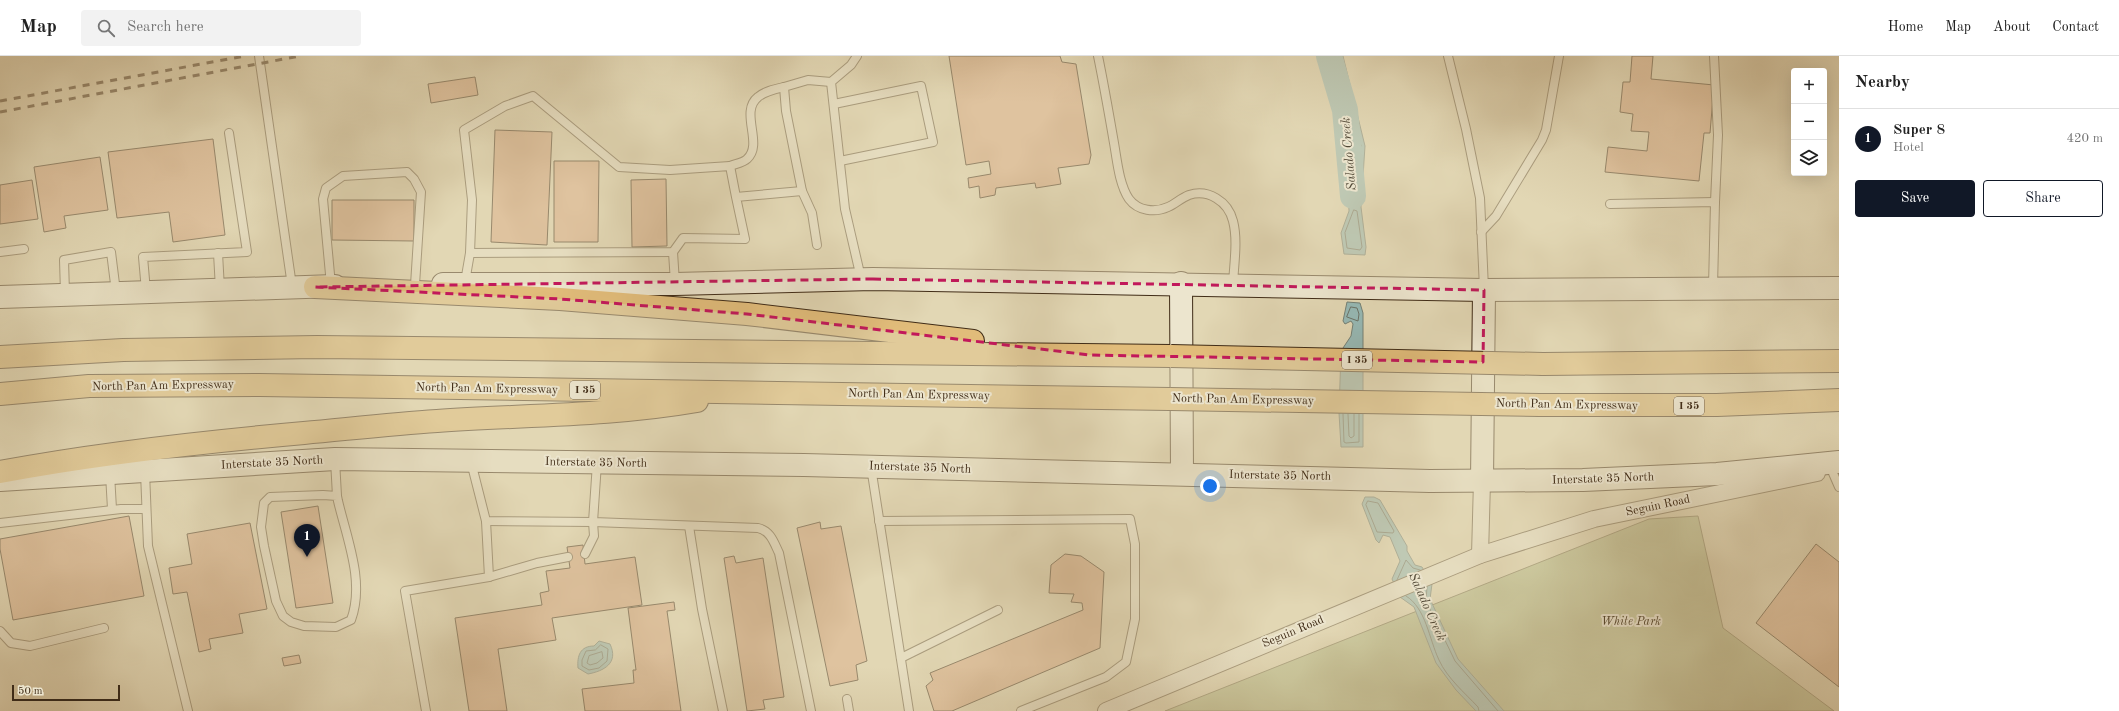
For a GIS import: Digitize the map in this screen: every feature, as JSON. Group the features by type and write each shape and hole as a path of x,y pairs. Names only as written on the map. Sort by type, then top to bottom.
{"highway":[{"path":"323,286 567,300 740,313 1090,355"},
{"name":"I 35","path":"0,357 123,350 309,347 1171,356 1543,364 1839,362"},
{"path":"1798,363 1839,356"},
{"name":"North Pan Am Expressway","path":"0,394 89,386 252,385 1540,405 1717,406 1839,400"},
{"path":"0,472 63,460 160,447 434,421 565,414 666,406 752,392"}],"main road":[{"path":"0,297 323,286 675,284 861,279 1182,283 1484,290 1839,288"},
{"path":"1182,283 1182,474"},
{"path":"1482,480 1484,290"},
{"name":"Interstate 35 North","path":"0,480 335,460 597,462 871,467 1094,474 1182,474 1482,480 1583,480 1717,474 1834,466"}],"street":[{"name":"Seguin Road","path":"1106,711 1480,555 1594,519 1834,466"},
{"path":"1480,555 1482,480"}],"lane":[{"path":"258,56 292,287"},
{"path":"465,284 470,253 472,200 464,130 512,103 533,96 619,167 670,170 730,166 747,160 752,151 751,107 756,98 766,92 808,80 831,82 851,65 857,56"},
{"path":"1098,56 1121,178 1130,198 1146,210 1156,211 1167,208 1187,196 1196,193 1216,198 1224,203 1230,211 1234,222 1233,285"},
{"path":"1448,56 1466,129 1480,198 1484,290"},
{"path":"1481,232 1496,216 1542,140 1546,130 1560,56"},
{"path":"1713,288 1718,135 1714,56"},
{"path":"831,82 845,210 861,279"},
{"path":"834,104 921,86 933,142 840,161"},
{"path":"784,87 786,111 802,191 812,213 817,245"},
{"path":"146,292 143,257 247,252 229,133"},
{"path":"675,284 673,252 683,238 745,239 730,166"},
{"path":"323,286 323,199 326,188 343,176 407,172 414,179 421,192 415,285"},
{"path":"736,198 802,191"},
{"path":"1610,204 1715,202"},
{"path":"0,252 24,250"},
{"path":"66,295 64,260 111,252 116,293"},
{"path":"470,253 673,252"},
{"path":"218,254 220,289"},
{"path":"335,460 337,496 354,564 357,584 356,606 351,620 336,627 304,626 291,622 283,616 276,601 261,527 264,503 270,497 323,495 337,496"},
{"path":"470,461 486,521 489,576"},
{"path":"584,554 594,536 597,462"},
{"path":"1834,466 1839,487"},
{"path":"871,467 908,711"},
{"path":"145,471 148,546 188,711"},
{"path":"110,473 112,509"},
{"path":"0,523 112,509 146,509"},
{"path":"879,521 1130,519 1135,544 1135,619 1126,662 1106,677 1021,711"},
{"path":"486,521 594,522 758,528 764,530 770,535 779,553 811,711"},
{"path":"689,526 702,609 724,711"},
{"path":"426,711 405,591 489,576 537,563 568,557"},
{"path":"900,658 998,610"},
{"path":"0,631 11,643 30,646 104,628"},
{"path":"847,700 849,711"}],"highlighted area":[{"path":"873,279 1484,290 1483,362 1090,355 747,314 560,299 315,287"}],"green space":[{"name":"White Park","path":"1698,516 1723,628 1834,711 1165,711 1649,519"}],"water":[{"path":"1321,56 1343,56 1365,146 1361,207 1366,247 1365,255 1344,254 1341,233 1349,211 1347,171 1353,149"},
{"path":"1347,302 1360,303 1363,313 1363,447 1341,447 1339,413 1341,351 1351,336 1353,324 1351,321 1345,324 1343,321"},
{"path":"1365,497 1374,497 1380,500 1407,546 1407,551 1415,565 1422,567 1432,584 1430,599 1458,659 1504,711 1476,711 1456,690 1436,663 1414,607 1400,597 1392,579 1400,561 1390,537 1383,535 1379,543 1376,540 1362,504"},
{"path":"599,641 610,644 613,656 608,665 604,668 588,674 578,668 580,652 589,646 594,646"}],"building":[{"path":"949,56 1060,56 1062,62 1076,64 1091,155 1089,164 1058,168 1061,184 1036,188 1035,183 996,188 995,195 980,198 979,186 969,188 968,178 991,174 989,161 966,165"},
{"path":"1632,56 1653,56 1651,79 1714,85 1710,133 1704,133 1699,181 1605,172 1608,147 1647,151 1649,132 1631,131 1633,114 1620,112 1623,82 1630,82"},
{"path":"475,77 478,95 431,103 428,84"},
{"path":"495,130 552,132 547,245 491,242"},
{"path":"213,139 225,235 173,242 169,212 117,218 108,152"},
{"path":"100,157 108,210 64,216 66,228 44,232 34,167"},
{"path":"554,161 599,161 598,242 554,242"},
{"path":"666,179 667,246 632,247 631,180"},
{"path":"32,180 38,219 0,224 0,185"},
{"path":"332,200 414,200 414,241 332,240"},
{"path":"318,506 333,603 296,608 281,512"},
{"path":"129,516 144,596 13,620 0,549 0,539"},
{"path":"820,522 821,529 841,526 867,661 856,665 858,680 830,686 797,528"},
{"path":"250,523 267,609 239,614 243,633 209,639 211,649 199,652 187,592 173,594 169,568 192,564 187,534"},
{"path":"1816,544 1839,562 1839,687 1756,623"},
{"path":"583,545 585,564 635,557 642,605 552,618 556,640 498,649 507,711 469,711 455,618 542,605 540,593 549,591 546,571 570,568 567,547"},
{"path":"1065,554 1081,556 1104,572 1100,648 952,711 934,711 926,686 933,680 930,673 1083,610 1082,603 1071,602 1074,594 1049,593 1051,565"},
{"path":"734,556 736,563 763,558 784,697 763,700 765,709 747,711 724,558"},
{"path":"674,602 675,610 667,611 681,711 585,711 582,689 634,683 633,670 636,670 628,608"},
{"path":"299,655 301,663 284,666 282,658"}],"waterway":[{"name":"Salado Creek","path":"1329,56 1345,110 1353,196"}],"railway":[{"path":"0,101 245,56"},
{"path":"0,112 300,56"}],"place":[{"name":"Super 8","path":"307,557"}]}
